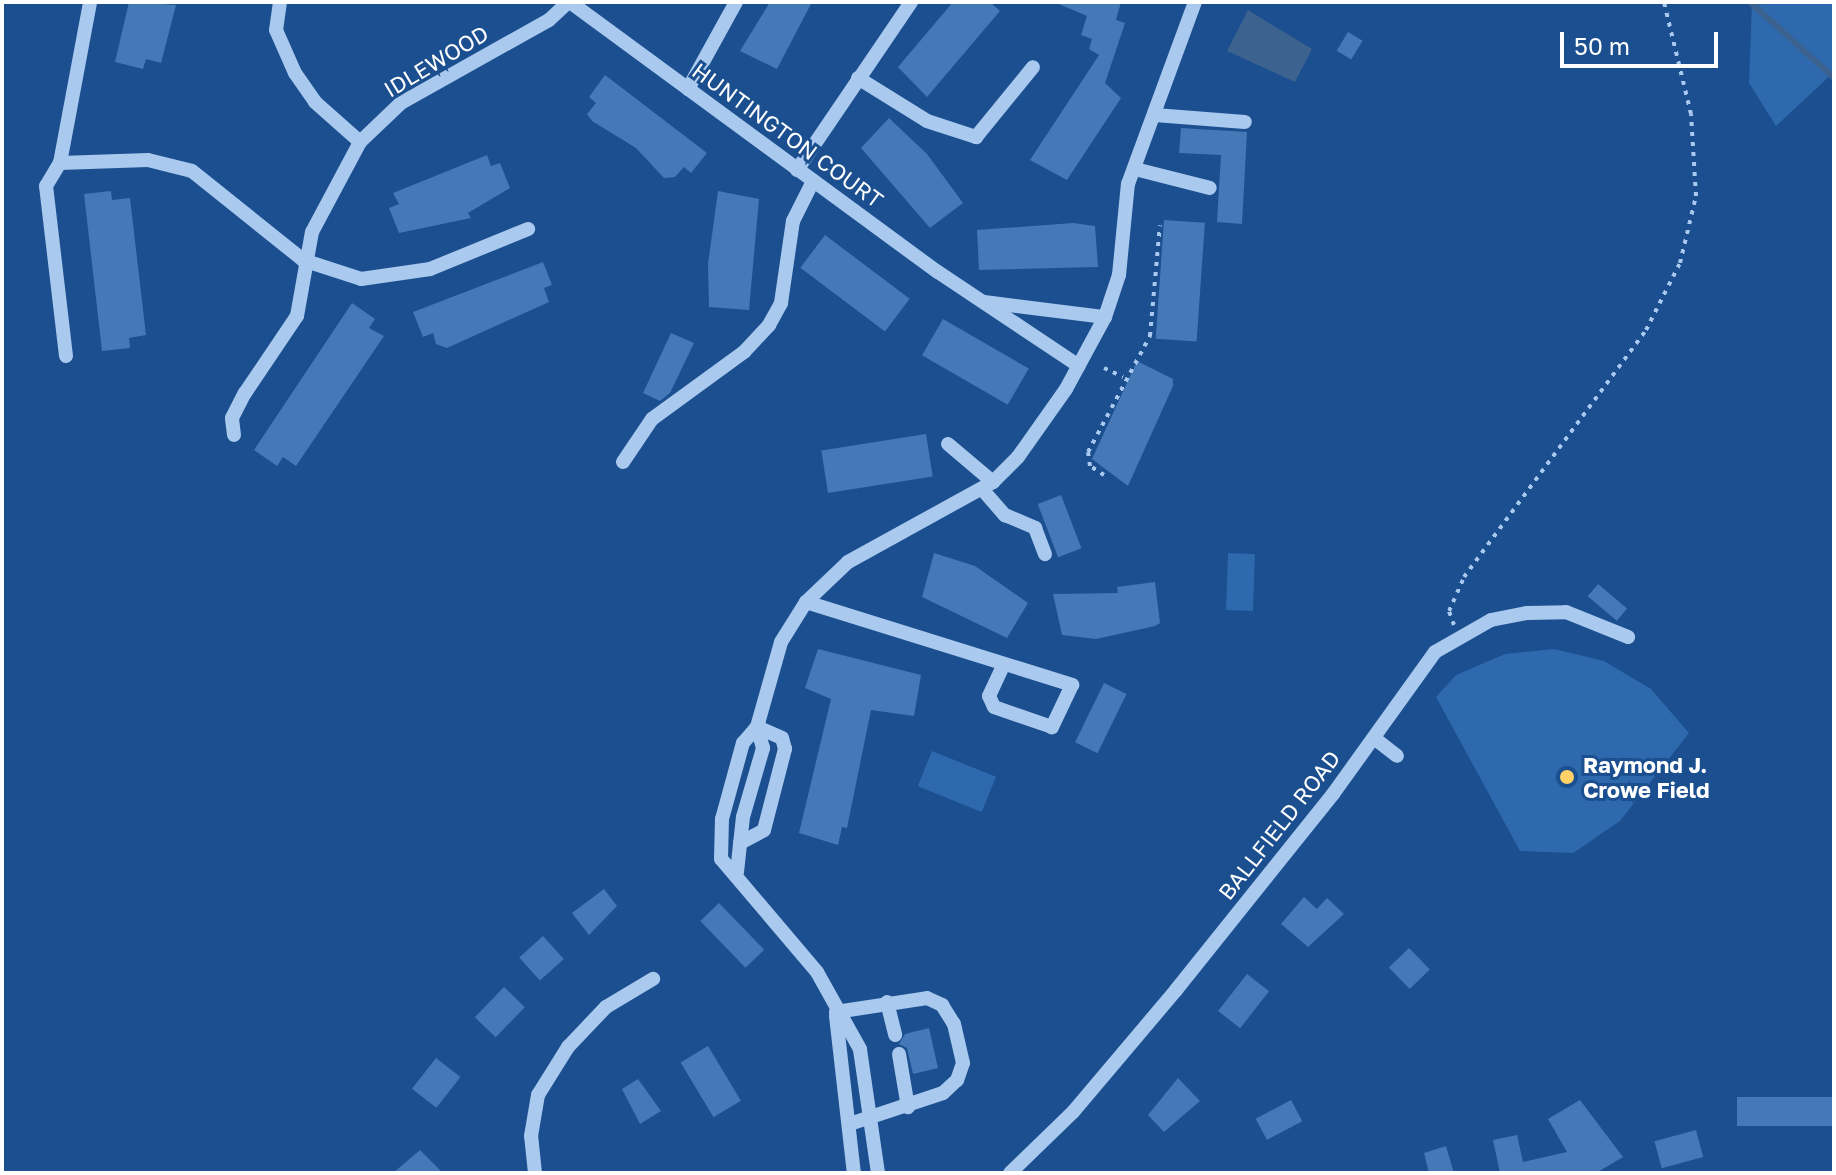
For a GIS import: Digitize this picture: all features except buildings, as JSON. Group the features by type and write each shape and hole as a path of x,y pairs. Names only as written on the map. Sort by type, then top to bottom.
{"street":[{"path":"66,356 46,186 60,163 90,2"},
{"path":"280,2 276,30 295,73 315,102 360,142"},
{"name":"IDLEWOOD","path":"234,435 232,418 245,393 297,316 303,260 360,142 401,103 549,20 569,2"},
{"name":"HUNTINGTON COURT","path":"569,2 980,301 1079,366"},
{"path":"688,89 736,2"},
{"path":"797,170 911,2"},
{"path":"878,1173 860,1049 836,1012 817,972 737,872 721,859 718,841 743,743 757,727 781,642 806,602 848,562 987,485 1047,419 1105,317 1119,275 1135,169 1195,2"},
{"path":"858,78 927,121 976,137 1033,67"},
{"path":"1155,115 1245,122"},
{"path":"60,163 148,160 192,171 303,260 331,274 398,278 528,229"},
{"path":"1135,169 1210,188"},
{"path":"623,462 652,419 744,352 769,325 781,303 793,221 813,181"},
{"name":"HUNTINGTON COURT","path":"980,301 1105,317"},
{"path":"948,444 987,485 1005,515 1035,528 1045,554"},
{"path":"806,602 1003,666 1072,685 1052,727 994,707 989,696 1003,666"},
{"name":"BALLFIELD ROAD","path":"1010,1173 1135,1039 1374,738 1435,652 1457,635 1491,620 1566,612 1628,637"},
{"path":"737,872 740,843 763,748 757,727"},
{"path":"740,843 764,830 785,749 782,738 757,727"},
{"path":"1374,738 1397,756"},
{"path":"535,1173 531,1136 538,1095 568,1047 606,1007 653,979"},
{"path":"836,1012 927,998 942,1005 954,1024 963,1063 957,1080 943,1093 850,1124"},
{"path":"887,1002 895,1035"},
{"path":"836,1012 854,1173"},
{"path":"899,1054 908,1107"}],"path":[{"path":"1457,635 1449,611 1464,577 1646,330 1680,263 1696,196 1691,114 1664,2"},
{"path":"1104,475 1090,466 1088,452 1123,377 1150,336 1160,225"},
{"path":"1104,368 1123,377"}],"shaded area":[{"path":"1752,2 1834,2 1834,72 1776,126 1749,83"},
{"path":"1248,10 1312,49 1295,82 1227,51"},
{"path":"1228,553 1255,554 1253,611 1226,610"},
{"name":"Raymond J. Crowe Field","path":"1554,649 1604,661 1651,689 1689,733 1620,821 1573,853 1520,851 1436,697 1456,675 1505,654"},
{"path":"932,751 996,777 982,812 918,786"}],"waterway":[{"path":"1750,2 1834,78"}],"place":[{"name":"Raymond J. Crowe Field","path":"1567,777"}]}
